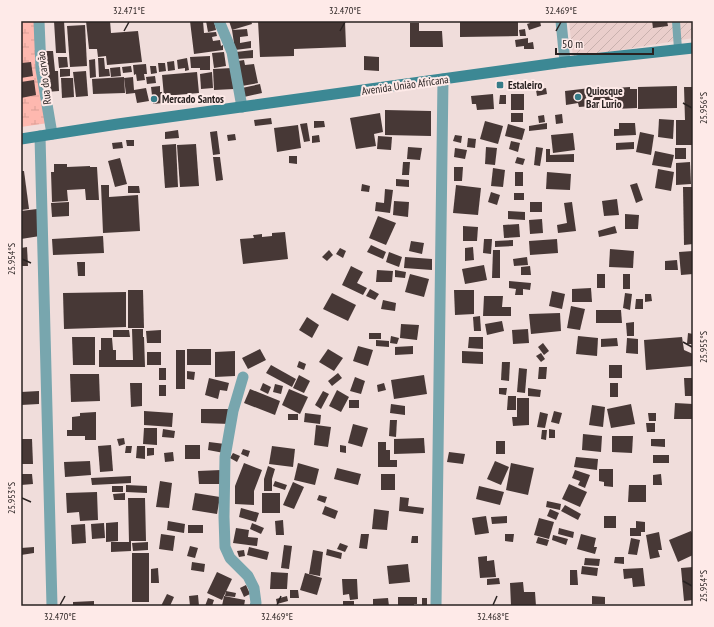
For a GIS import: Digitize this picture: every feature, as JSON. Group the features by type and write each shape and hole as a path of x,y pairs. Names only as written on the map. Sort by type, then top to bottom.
{"main road":[{"name":"Avenida União Africana","path":"21,139 118,124 565,62 693,48"}],"street":[{"name":"Rua do carvão","path":"39,21 41,68 52,134"},
{"path":"219,21 232,52 242,107"},
{"path":"561,21 565,62"},
{"path":"436,606 443,79"},
{"path":"40,136 52,606"},
{"path":"243,377 234,411 225,457 225,547 230,558 248,576 254,588 255,606"}],"lane":[{"path":"676,21 678,49"}],"shaded area":[{"path":"569,21 693,21 693,38 573,58"}],"green space":[{"path":"21,21 36,21 48,123 21,127"}],"building":[{"path":"54,21 64,21 66,53 56,53"},
{"path":"86,21 110,21 111,33 138,31 142,62 107,65 106,56 98,57 97,49 89,49"},
{"path":"190,21 203,21 204,33 216,32 217,36 212,37 213,41 220,40 221,46 223,45 223,50 194,54"},
{"path":"206,21 214,21 216,30 208,32"},
{"path":"229,21 251,21 252,24 232,30"},
{"path":"258,21 345,21 346,47 294,49 294,56 260,57"},
{"path":"460,21 518,21 518,36 460,37"},
{"path":"529,21 540,21 541,26 529,30 527,24 530,23"},
{"path":"652,21 667,21 668,26 653,28"},
{"path":"410,23 419,23 419,31 442,31 443,47 410,47"},
{"path":"85,25 87,66 70,67 67,26"},
{"path":"247,29 248,36 240,37 240,43 251,41 251,48 235,50 232,30"},
{"path":"525,29 526,36 520,36 519,30"},
{"path":"528,38 528,43 533,42 534,49 524,49 524,46 516,47 515,40"},
{"path":"253,50 253,58 237,59 236,52"},
{"path":"44,51 53,51 55,71 58,71 59,91 46,92"},
{"path":"224,52 226,66 214,68 212,53"},
{"path":"210,56 210,70 191,68 190,57"},
{"path":"364,56 379,57 379,71 364,70"},
{"path":"58,57 67,57 68,67 59,68"},
{"path":"98,58 104,58 105,69 109,69 110,76 99,77"},
{"path":"187,58 189,70 185,71 185,68 178,69 177,60"},
{"path":"95,59 96,77 90,78 89,60"},
{"path":"244,60 245,65 254,64 258,83 242,86 238,61"},
{"path":"174,61 175,70 168,71 167,62"},
{"path":"31,62 33,76 21,78 21,63"},
{"path":"158,63 165,63 166,71 159,72"},
{"path":"146,64 147,74 144,74 145,80 137,81 136,74 134,75 133,65"},
{"path":"131,66 132,72 123,73 122,67"},
{"path":"150,66 156,66 157,73 151,74"},
{"path":"120,67 121,76 111,77 110,68"},
{"path":"232,68 234,89 214,90 213,69"},
{"path":"60,69 70,69 70,76 60,77"},
{"path":"86,71 88,96 76,97 73,72"},
{"path":"197,72 199,93 164,96 162,75"},
{"path":"212,72 213,88 201,89 200,74"},
{"path":"155,76 156,83 147,84 146,77"},
{"path":"124,77 125,93 93,94 92,79"},
{"path":"133,77 134,90 146,88 149,101 137,103 135,93 126,94 124,78"},
{"path":"61,78 73,78 74,97 62,98"},
{"path":"34,80 36,95 21,98 21,82"},
{"path":"260,84 262,93 244,97 242,88"},
{"path":"160,86 163,103 153,104 151,87"},
{"path":"677,86 677,108 638,109 638,87"},
{"path":"630,87 630,89 637,89 637,108 615,109 614,88"},
{"path":"684,87 693,87 693,145 676,145 676,120 685,120"},
{"path":"546,88 547,94 537,96 536,90"},
{"name":"Quiosque Bar Lurio","path":"590,88 592,106 579,107 578,103 566,105 565,91"},
{"path":"593,89 613,90 613,104 601,104 601,108 593,108"},
{"path":"493,94 494,109 477,110 476,104 472,104 471,96"},
{"path":"511,94 524,94 524,110 511,110"},
{"path":"500,95 506,95 506,104 499,104"},
{"path":"385,110 431,111 431,136 385,135"},
{"path":"380,113 383,132 374,134 376,146 356,149 350,118"},
{"path":"511,113 523,113 523,122 511,122"},
{"path":"562,114 563,123 556,124 555,115"},
{"path":"544,115 545,122 539,123 538,116"},
{"path":"271,118 272,124 255,126 254,120"},
{"path":"659,119 674,120 673,139 658,137"},
{"path":"314,121 324,121 325,127 314,128"},
{"path":"485,121 503,126 498,144 480,139"},
{"path":"307,123 310,141 304,142 300,124"},
{"path":"547,123 547,129 529,131 529,126"},
{"path":"619,123 635,123 636,135 614,136 614,129 619,129"},
{"path":"508,124 525,129 522,140 505,136"},
{"path":"298,125 301,148 277,152 274,128"},
{"path":"178,130 179,138 165,139 165,132"},
{"path":"217,131 220,154 213,155 210,132"},
{"path":"640,132 654,135 651,155 636,152"},
{"path":"573,133 575,150 553,153 551,135"},
{"path":"235,134 236,140 228,141 227,135"},
{"path":"319,135 320,142 312,143 312,136"},
{"path":"455,135 462,136 461,143 453,141"},
{"path":"378,136 392,137 391,150 377,149"},
{"path":"468,138 476,139 475,148 467,147"},
{"path":"126,140 134,140 134,146 127,146"},
{"path":"511,141 520,143 518,152 509,149"},
{"path":"122,142 123,148 113,149 112,143"},
{"path":"634,142 634,149 616,150 616,143"},
{"path":"176,144 178,187 165,188 162,145"},
{"path":"196,144 199,186 180,187 177,145"},
{"path":"408,147 422,148 420,160 407,159"},
{"path":"486,147 497,148 495,165 485,164"},
{"path":"536,147 543,148 540,166 534,165"},
{"path":"455,148 467,150 465,159 454,157"},
{"path":"675,148 686,148 686,159 675,159"},
{"path":"546,149 550,149 550,155 574,154 574,162 546,162"},
{"path":"655,151 674,155 671,168 652,165"},
{"path":"289,156 297,156 297,164 289,163"},
{"path":"213,157 220,157 223,180 216,181"},
{"path":"517,157 525,159 523,165 515,163"},
{"path":"120,158 127,184 115,187 108,161"},
{"path":"403,162 410,162 409,175 402,175"},
{"path":"690,162 691,184 676,185 676,163"},
{"path":"54,164 67,164 67,167 97,167 99,200 86,200 85,189 67,190 68,201 52,202 51,172 54,172"},
{"path":"454,167 463,167 462,181 454,181"},
{"path":"493,168 505,170 503,187 491,186"},
{"path":"658,169 674,172 671,191 655,188"},
{"path":"21,171 24,171 29,209 21,210"},
{"path":"515,172 523,172 523,186 515,186"},
{"path":"547,172 571,174 570,190 546,189"},
{"path":"396,179 409,180 409,187 396,186"},
{"path":"637,183 643,200 636,203 630,185"},
{"path":"362,184 370,186 369,192 361,191"},
{"path":"101,185 109,185 109,197 138,195 140,231 103,233"},
{"path":"456,185 481,188 478,215 453,213"},
{"path":"128,186 139,186 140,193 128,193"},
{"path":"683,187 693,187 693,244 684,245"},
{"path":"385,189 393,190 390,213 375,211 376,202 384,203"},
{"path":"491,192 500,195 497,205 488,202"},
{"path":"514,193 524,193 524,200 514,200"},
{"path":"617,199 619,215 604,216 602,201"},
{"path":"394,201 409,202 408,217 393,215"},
{"path":"69,202 69,216 52,217 51,203"},
{"path":"530,202 542,202 542,212 530,212"},
{"path":"572,202 576,231 558,233 557,225 567,223 564,203"},
{"path":"37,209 40,236 21,239 21,211"},
{"path":"508,211 525,212 525,220 508,219"},
{"path":"625,214 639,215 638,229 625,229"},
{"path":"378,216 396,223 386,245 369,238"},
{"path":"542,219 543,233 530,234 529,220"},
{"path":"519,224 520,237 504,238 503,225"},
{"path":"463,226 478,227 477,241 463,241"},
{"path":"615,226 617,233 599,237 598,231"},
{"path":"285,232 288,259 243,264 240,239 254,238 253,235 262,234 262,237 272,236 272,233"},
{"path":"103,236 104,253 53,255 52,239"},
{"path":"484,239 492,239 491,254 483,253"},
{"path":"557,239 558,253 530,255 529,241"},
{"path":"513,240 513,246 495,247 495,241"},
{"path":"411,241 424,243 422,254 409,251"},
{"path":"371,245 386,252 383,259 367,252"},
{"path":"27,247 28,266 21,266 21,248"},
{"path":"473,247 474,260 465,261 465,248"},
{"path":"340,248 346,251 343,258 336,254"},
{"path":"610,249 634,251 633,268 609,267"},
{"path":"329,250 333,255 327,261 322,257"},
{"path":"493,250 500,250 500,278 492,278"},
{"path":"693,251 693,274 681,275 679,252"},
{"path":"389,252 402,257 399,267 386,262"},
{"path":"405,257 432,259 432,270 404,268"},
{"path":"527,257 528,265 514,266 513,259"},
{"path":"677,260 678,270 665,270 665,261"},
{"path":"77,262 85,262 85,276 78,276"},
{"path":"484,265 487,280 465,284 462,269"},
{"path":"351,266 363,272 357,283 367,288 363,295 342,285"},
{"path":"530,266 531,275 521,275 521,267"},
{"path":"377,270 393,271 392,282 376,282"},
{"path":"395,270 406,272 405,278 395,277"},
{"path":"410,274 429,279 424,297 405,292"},
{"path":"597,274 605,274 605,288 597,288"},
{"path":"623,274 630,274 630,289 623,289"},
{"path":"509,281 531,283 530,290 523,289 523,295 515,295 516,289 509,288"},
{"path":"591,288 592,302 572,302 572,289"},
{"path":"370,289 379,294 375,300 366,296"},
{"path":"128,290 143,290 144,328 128,328"},
{"path":"454,290 474,290 474,314 455,315"},
{"path":"552,291 565,294 562,309 549,306"},
{"path":"126,292 126,327 64,329 63,293"},
{"path":"332,293 356,305 348,321 323,309"},
{"path":"625,293 632,294 630,310 623,308"},
{"path":"645,294 651,294 652,301 645,302"},
{"path":"484,296 503,296 502,307 511,307 511,316 483,316"},
{"path":"636,299 643,299 643,309 635,309"},
{"path":"383,300 396,303 395,311 381,309"},
{"path":"571,306 585,309 580,330 567,328"},
{"path":"596,310 621,310 622,323 596,323"},
{"path":"560,313 561,331 531,334 529,314"},
{"path":"480,316 481,331 474,331 473,317"},
{"path":"307,317 319,325 312,338 299,330"},
{"path":"502,321 504,331 487,335 485,324"},
{"path":"634,322 634,336 627,336 626,323"},
{"path":"401,324 419,325 417,340 400,338"},
{"path":"132,329 143,329 145,367 99,367 101,338 112,338 113,350 116,350 116,360 133,360"},
{"path":"528,329 529,343 513,344 512,330"},
{"path":"113,330 129,330 130,337 113,337"},
{"path":"161,330 161,343 147,343 146,331"},
{"path":"369,333 381,333 381,339 369,339"},
{"path":"688,333 693,334 693,344 687,344"},
{"path":"391,336 399,338 397,344 390,343"},
{"path":"578,336 598,338 597,356 576,354"},
{"path":"72,337 95,337 95,365 73,365"},
{"path":"469,337 483,337 483,349 468,348"},
{"path":"682,337 684,350 693,354 693,366 646,370 644,340"},
{"path":"617,338 618,346 601,347 601,339"},
{"path":"627,338 638,339 638,354 626,353"},
{"path":"376,340 389,341 389,347 376,346"},
{"path":"543,343 549,351 544,355 538,347"},
{"path":"358,346 373,350 368,366 353,361"},
{"path":"413,346 413,354 395,355 395,347"},
{"path":"187,349 211,349 211,365 187,365"},
{"path":"260,349 266,360 248,369 242,358"},
{"path":"328,349 343,358 334,371 319,362"},
{"path":"176,350 185,350 185,389 176,389"},
{"path":"235,351 235,376 215,377 215,352"},
{"path":"462,351 483,352 483,364 462,363"},
{"path":"147,352 161,352 161,365 147,365"},
{"path":"541,353 545,359 541,362 536,356"},
{"path":"299,361 306,364 304,370 297,367"},
{"path":"502,362 510,362 509,381 501,380"},
{"path":"271,365 296,379 292,387 266,373"},
{"path":"609,365 622,365 622,378 609,378"},
{"path":"539,367 547,367 546,379 538,379"},
{"path":"159,368 166,368 166,380 159,380"},
{"path":"519,368 527,369 525,393 517,392"},
{"path":"187,371 195,372 194,380 187,379"},
{"path":"338,373 342,378 332,386 328,381"},
{"path":"70,374 99,374 100,401 71,402"},
{"path":"299,375 310,381 304,393 293,388"},
{"path":"424,375 427,394 394,399 391,380"},
{"path":"355,377 365,381 361,394 350,391"},
{"path":"209,378 229,383 227,391 220,390 218,399 205,395"},
{"path":"684,378 693,378 693,396 685,396"},
{"path":"130,383 142,383 142,406 131,407"},
{"path":"263,383 271,387 268,394 260,390"},
{"path":"384,383 386,390 378,392 377,385"},
{"path":"610,383 618,383 618,397 610,397"},
{"path":"275,384 283,386 281,394 273,392"},
{"path":"159,385 166,385 166,396 159,396"},
{"path":"499,388 507,388 506,395 499,394"},
{"path":"528,388 541,390 540,397 528,396"},
{"path":"250,389 280,401 275,415 244,403"},
{"path":"289,389 308,397 300,414 282,405"},
{"path":"337,390 349,397 341,412 329,406"},
{"path":"39,391 39,404 21,405 21,392"},
{"path":"323,391 329,394 321,409 315,405"},
{"path":"508,396 516,396 516,410 507,410"},
{"path":"517,398 529,398 529,425 513,426 512,417 517,417"},
{"path":"349,400 359,400 359,408 349,408"},
{"path":"675,403 693,404 693,419 674,419"},
{"path":"391,404 405,406 405,415 390,413"},
{"path":"631,404 635,424 611,428 607,409"},
{"path":"592,405 605,407 603,427 589,425"},
{"path":"201,409 230,409 230,424 201,423"},
{"path":"144,411 173,413 172,427 144,425"},
{"path":"554,411 562,413 559,424 551,422"},
{"path":"96,412 96,440 85,440 85,436 67,436 67,430 72,430 72,417 80,416 80,413"},
{"path":"540,412 548,414 545,428 537,427"},
{"path":"305,413 321,415 320,424 304,422"},
{"path":"648,413 656,413 656,421 649,421"},
{"path":"288,414 298,414 298,420 288,420"},
{"path":"390,420 397,420 396,437 389,436"},
{"path":"646,423 655,423 655,432 647,432"},
{"path":"353,424 368,428 362,447 348,443"},
{"path":"316,425 331,427 328,447 314,445"},
{"path":"144,428 157,428 157,445 143,444"},
{"path":"163,429 175,431 174,438 162,437"},
{"path":"549,429 555,430 555,438 549,438"},
{"path":"542,430 547,430 546,440 541,439"},
{"path":"583,434 602,436 601,452 582,450"},
{"path":"612,436 633,436 632,453 612,452"},
{"path":"124,438 125,444 119,446 117,439"},
{"path":"424,438 425,453 394,454 394,439"},
{"path":"21,439 32,439 33,464 21,464"},
{"path":"651,439 665,439 665,447 651,446"},
{"path":"496,441 505,441 505,454 496,454"},
{"path":"209,442 225,444 224,453 208,450"},
{"path":"378,442 386,442 386,450 390,450 390,460 397,460 397,467 378,467"},
{"path":"111,445 113,471 100,472 98,446"},
{"path":"185,445 200,445 200,459 185,459"},
{"path":"340,445 346,446 346,453 340,452"},
{"path":"126,446 132,446 131,453 125,453"},
{"path":"137,446 145,446 145,459 136,458"},
{"path":"272,446 295,449 293,467 269,464"},
{"path":"147,448 154,448 154,455 147,456"},
{"path":"243,449 250,451 248,457 241,454"},
{"path":"173,452 174,461 165,462 164,453"},
{"path":"449,452 465,454 463,464 447,462"},
{"path":"233,453 240,456 237,462 230,458"},
{"path":"653,455 669,455 669,463 653,463"},
{"path":"576,457 598,459 597,470 574,467"},
{"path":"90,461 91,475 65,477 64,462"},
{"path":"495,461 509,467 501,485 487,479"},
{"path":"244,463 262,470 254,491 254,505 235,504 235,486"},
{"path":"298,463 319,469 315,485 294,480"},
{"path":"511,463 534,468 528,495 506,490"},
{"path":"268,466 275,469 272,479 272,491 264,491 264,479"},
{"path":"337,468 361,474 358,485 334,479"},
{"path":"599,469 613,469 613,487 604,486 604,482 599,481"},
{"path":"221,470 221,484 199,484 198,471"},
{"path":"575,470 590,475 585,488 578,485 580,481 572,478"},
{"path":"21,474 32,474 33,484 21,485"},
{"path":"381,474 395,474 395,490 381,490"},
{"path":"661,474 662,485 653,485 653,475"},
{"path":"131,476 131,483 92,485 91,478"},
{"path":"160,481 172,483 169,508 156,507"},
{"path":"275,481 287,485 285,490 273,486"},
{"path":"293,482 304,487 294,509 283,505"},
{"path":"569,484 587,492 580,507 562,499"},
{"path":"126,485 147,486 147,493 126,492"},
{"path":"629,485 646,485 646,502 628,502"},
{"path":"112,486 123,486 123,492 112,492"},
{"path":"479,486 504,492 500,505 476,499"},
{"path":"97,492 98,520 80,521 79,512 67,513 66,493"},
{"path":"125,493 125,500 114,500 113,494"},
{"path":"195,493 220,497 217,514 192,510"},
{"path":"262,493 280,493 280,513 262,513"},
{"path":"319,495 327,497 325,503 317,500"},
{"path":"400,497 409,498 408,506 424,508 423,514 399,511"},
{"path":"128,498 145,498 146,541 131,541 131,551 111,552 111,542 129,542"},
{"path":"547,501 561,504 560,510 546,507"},
{"path":"565,505 581,514 578,520 561,511"},
{"path":"325,506 338,511 335,519 322,514"},
{"path":"241,508 259,513 256,522 239,517"},
{"path":"374,509 389,511 387,530 372,529"},
{"path":"550,509 559,513 556,520 547,516"},
{"path":"486,516 489,533 475,535 472,518"},
{"path":"507,516 507,523 492,524 491,517"},
{"path":"604,516 616,516 616,528 604,528"},
{"path":"539,518 554,522 549,539 534,535"},
{"path":"283,520 284,535 276,535 275,521"},
{"path":"168,521 185,524 184,533 167,530"},
{"path":"636,521 645,522 645,532 641,532 641,536 630,536 630,528 636,528"},
{"path":"118,522 118,541 106,542 106,523"},
{"path":"104,523 105,538 92,539 91,524"},
{"path":"252,523 264,528 261,534 250,529"},
{"path":"85,524 86,543 72,544 71,525"},
{"path":"188,525 203,525 203,533 188,533"},
{"path":"236,528 249,530 248,537 258,538 257,546 233,543"},
{"path":"559,528 574,532 573,538 558,534"},
{"path":"691,531 693,535 693,555 678,562 669,540"},
{"path":"659,532 662,550 658,550 660,557 650,559 646,535"},
{"path":"161,534 175,536 173,551 159,549"},
{"path":"361,534 369,534 367,549 359,548"},
{"path":"505,534 514,534 513,542 505,541"},
{"path":"581,534 596,538 594,547 597,547 595,554 577,549"},
{"path":"553,535 568,539 566,545 552,540"},
{"path":"412,536 418,536 418,543 411,543"},
{"path":"538,537 549,540 547,546 536,543"},
{"path":"631,538 640,540 637,555 628,554"},
{"path":"148,542 148,550 133,551 132,543"},
{"path":"340,543 348,546 345,552 337,549"},
{"path":"284,545 292,546 289,569 281,568"},
{"path":"190,546 198,548 195,558 187,556"},
{"path":"34,547 34,553 21,555 21,548"},
{"path":"249,547 269,552 267,560 247,555"},
{"path":"327,549 342,553 341,559 326,555"},
{"path":"244,550 245,556 239,557 237,551"},
{"path":"313,550 323,552 320,576 309,574"},
{"path":"132,553 149,553 149,602 132,602"},
{"path":"487,556 487,561 494,560 496,577 480,578 478,557"},
{"path":"615,557 624,557 624,564 614,563"},
{"path":"585,558 600,559 599,566 584,565"},
{"path":"192,562 205,564 204,572 191,570"},
{"path":"408,564 410,582 389,584 387,566"},
{"path":"582,566 598,568 597,576 581,574"},
{"path":"693,567 693,600 684,601 681,568"},
{"path":"158,568 159,583 151,583 151,569"},
{"path":"643,568 645,586 633,587 632,578 624,579 623,569"},
{"path":"570,570 577,570 578,585 570,585"},
{"path":"217,572 232,579 222,600 207,593"},
{"path":"271,572 288,573 287,589 270,589"},
{"path":"305,573 322,578 317,595 300,590"},
{"path":"499,578 500,584 487,585 487,579"},
{"path":"342,579 357,579 358,599 350,600 349,594 343,595"},
{"path":"523,582 524,592 535,592 536,606 511,606 510,583"},
{"path":"246,585 250,594 244,597 240,588"},
{"path":"290,590 298,590 299,598 290,598"},
{"path":"226,591 236,593 235,597 225,596"},
{"path":"167,594 174,597 170,606 161,606"},
{"path":"198,595 199,606 190,606 189,596"},
{"path":"224,596 245,600 244,606 222,606"},
{"path":"287,596 288,601 277,604 276,599"},
{"path":"592,596 605,597 605,604 592,604"},
{"path":"398,597 417,597 417,604 414,604 414,606 398,606"},
{"path":"208,598 214,600 212,606 205,606"},
{"path":"388,598 389,606 373,606 373,599"},
{"path":"422,598 427,598 427,606 422,606"},
{"path":"94,601 94,606 73,606 73,602"},
{"path":"343,601 354,601 354,606 343,606"}],"place":[{"name":"Estaleiro","path":"500,85"},
{"name":"Quiosque Bar Lurio","path":"578,97"},
{"name":"Mercado Santos","path":"154,99"}]}
